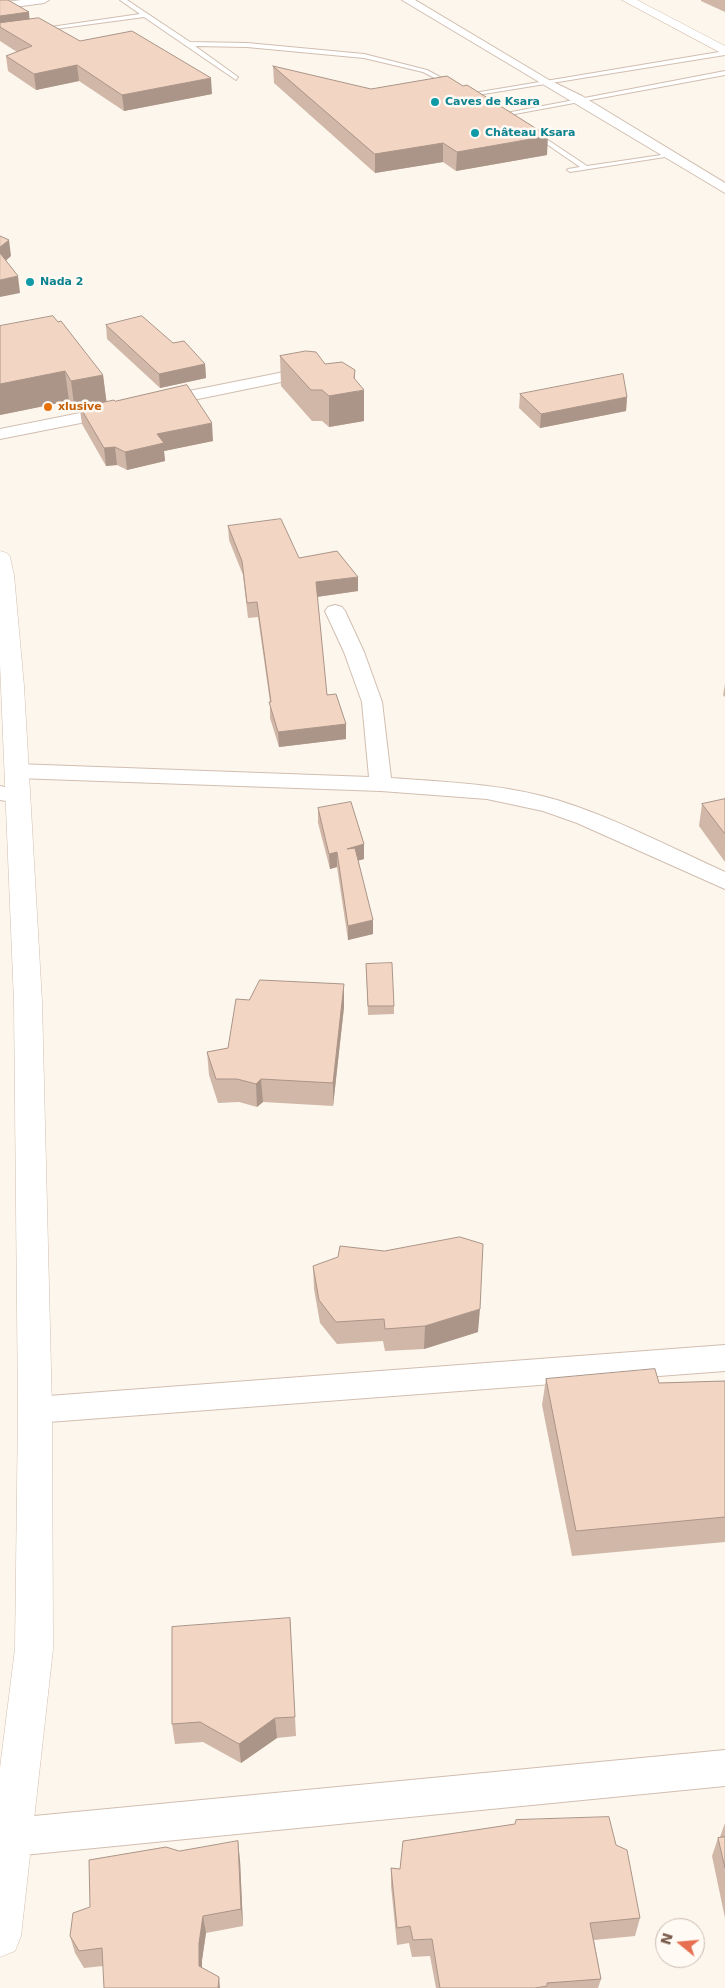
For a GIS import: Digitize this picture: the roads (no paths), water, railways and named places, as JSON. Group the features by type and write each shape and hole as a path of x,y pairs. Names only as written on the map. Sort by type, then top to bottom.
{"street":[{"path":"0,6 44,0"},
{"path":"407,0 725,189"},
{"path":"628,0 725,52"},
{"path":"642,0 725,42"},
{"path":"146,405 320,369"},
{"path":"0,434 126,409"},
{"path":"0,1936 34,1649 34,1410 28,1002 11,787 13,686 1,569"},
{"path":"335,610 354,652 372,702 381,784"},
{"path":"11,787 381,784 487,792 549,805 585,818 725,881"},
{"path":"34,1410 725,1358"},
{"path":"13,1837 725,1768"}],"lane":[{"path":"123,0 236,78"},
{"path":"38,29 145,15"},
{"path":"189,44 247,45 364,56 424,71 455,86"},
{"path":"471,94 725,52"},
{"path":"504,114 725,73"},
{"path":"463,90 479,99"},
{"path":"496,109 513,119"},
{"path":"529,130 586,168"},
{"path":"570,170 668,156"}],"place":[{"name":"Caves de Ksara","path":"435,102"},
{"name":"Château Ksara","path":"475,133"},
{"name":"Nada 2","path":"30,282"},
{"name":"xlusive","path":"48,407"}]}
